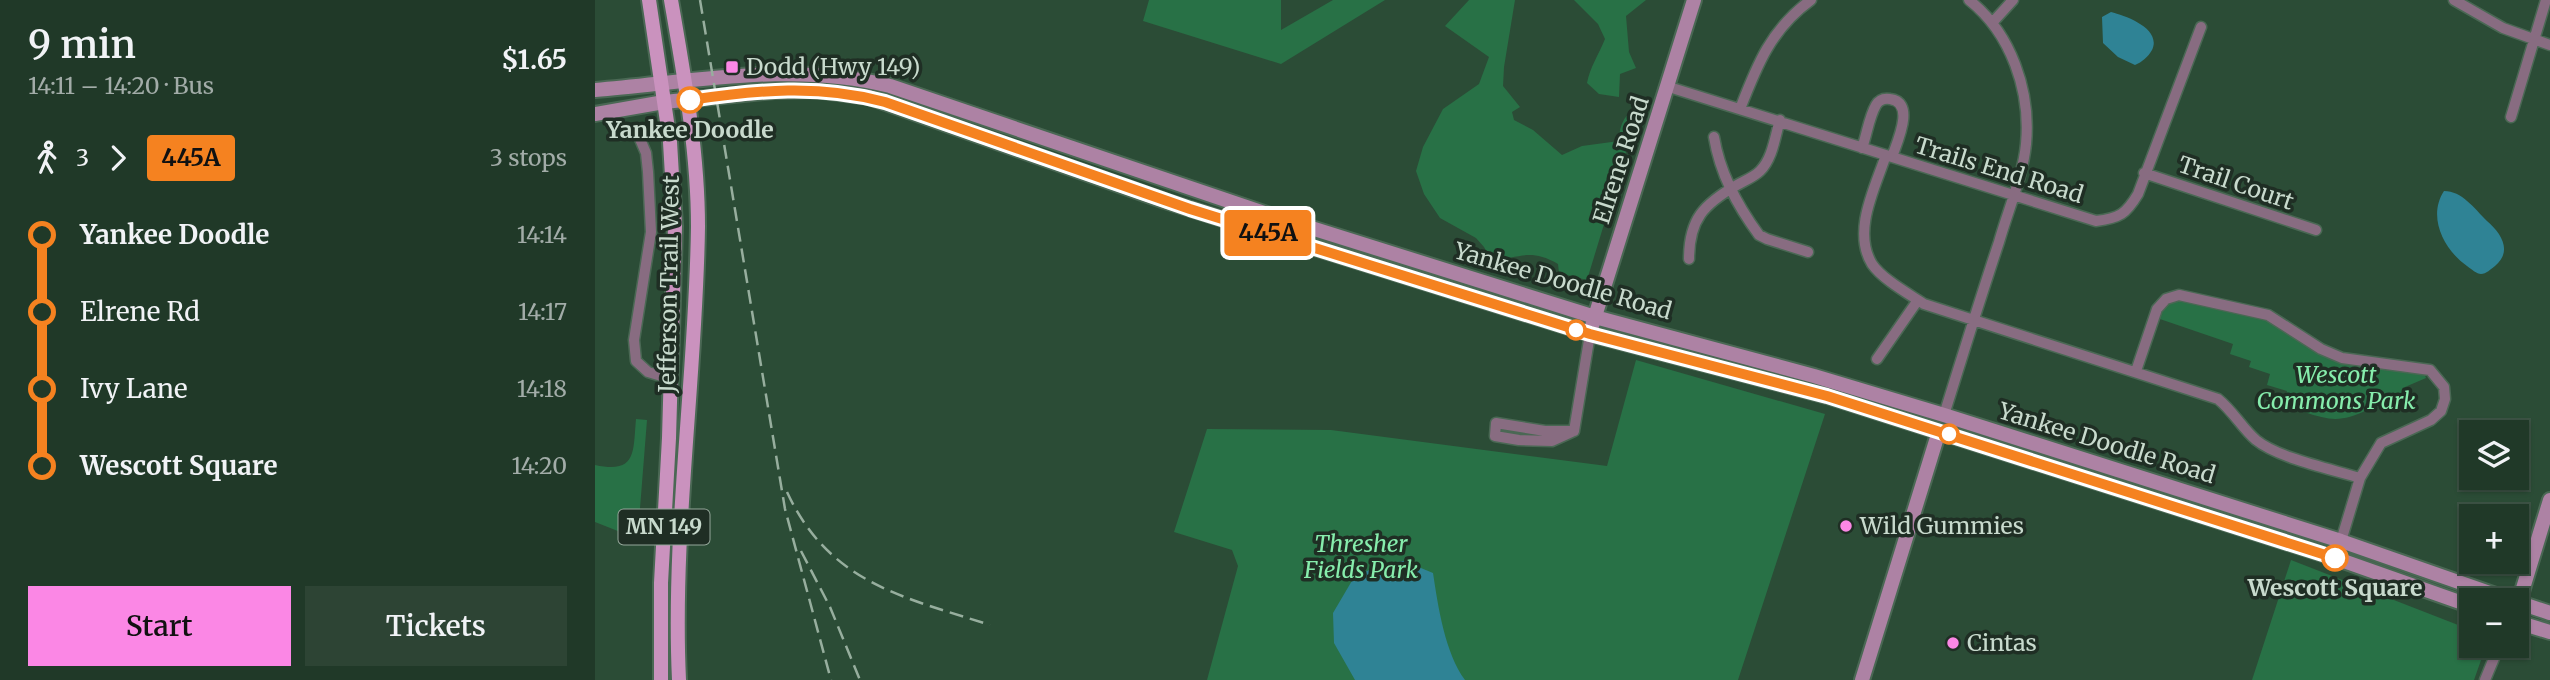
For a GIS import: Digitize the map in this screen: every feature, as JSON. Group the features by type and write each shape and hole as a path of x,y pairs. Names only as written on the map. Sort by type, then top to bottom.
{"main road":[{"name":"Jefferson Trail West","path":"649,0 663,84 675,215 669,438 660,593 661,680"},
{"name":"Jefferson Trail West","path":"671,0 685,82 696,180 698,226 677,626 679,680"},
{"name":"Elrene Road","path":"1590,334 1694,0"},
{"name":"Yankee Doodle Road","path":"595,90 799,72 855,78 908,91 1216,197 1595,317 1814,376 1944,415 2341,541 2474,588"},
{"name":"Yankee Doodle Road","path":"595,114 687,100 774,91 817,90 869,97 1165,201 1590,334 1827,396 2335,558 2459,602"},
{"path":"909,110 916,108 1048,150 1057,150 1060,144"},
{"path":"1069,167 1074,161 1087,162 1211,202 1216,197"},
{"path":"671,379 681,397 690,401"},
{"path":"1827,396 1863,402 1928,419 1937,419 1944,415"},
{"path":"1862,680 1939,431 1961,429 2060,458 2094,463"},
{"path":"2521,588 2550,500"},
{"name":"Yankee Doodle Road","path":"2529,607 2550,613"},
{"path":"2529,626 2550,632"}],"street":[{"path":"1740,109 1759,59 1787,20 1811,0"},
{"path":"1944,415 2013,195 2026,144 2024,95 2009,49 1992,23 1970,0"},
{"path":"1992,23 2014,0"},
{"path":"2454,0 2503,28 2550,45"},
{"path":"2511,117 2546,0"},
{"name":"Trails End Road","path":"1668,87 2097,221 2115,218 2129,209 2138,194 2201,27"},
{"path":"1863,148 1879,101 1887,98 1896,100 1903,109 1904,117 1867,213 1863,243 1873,266 1924,304 2218,399 2232,410 2253,438 2269,449 2360,478"},
{"path":"1689,259 1689,243 1696,221 1706,205 1760,171 1770,155 1780,120"},
{"path":"1714,137 1718,160 1731,189 1759,235 1808,252"},
{"path":"639,139 646,153 651,232 634,341 636,360 648,372 671,379"},
{"name":"Trail Court","path":"2144,173 2316,230"},
{"path":"2136,371 2157,309 2166,299 2179,295 2268,316 2321,349 2342,358 2430,370 2444,387 2445,399 2441,411 2431,420 2381,443 2360,478 2341,541"},
{"path":"1877,359 1918,300"},
{"path":"1574,431 1590,334"},
{"path":"1496,422 1545,431 1574,431 1552,441 1495,436 1496,422"},
{"path":"2485,680 2494,658"}],"green space":[{"path":"1149,0 1281,0 1281,30 1333,0 1385,0 1281,64 1143,21"},
{"path":"1469,0 1515,0 1503,86 1520,107 1512,112 1514,120 1533,130 1562,155 1582,146 1619,141 1624,119 1641,103 1587,280 1559,273 1558,264 1540,256 1525,255 1491,260 1476,238 1440,218 1424,194 1416,171 1423,147 1443,109 1479,84 1489,57 1445,26"},
{"path":"1574,0 1646,0 1626,16 1629,52 1636,68 1620,74 1619,97 1599,94 1587,83 1605,39 1598,24"},
{"name":"Wescott Commons Park","path":"2179,295 2268,315 2321,349 2423,370 2426,378 2405,387 2407,392 2389,401 2385,394 2365,404 2367,410 2350,417 2329,418 2304,412 2306,406 2285,399 2287,391 2267,385 2270,374 2249,367 2251,361 2230,354 2233,344 2154,317 2157,309"},
{"name":"Thresher Fields Park","path":"1636,360 1825,414 1738,680 1207,680 1238,566 1232,550 1174,532 1207,429 1331,430 1607,466"},
{"path":"636,419 647,420 639,521 628,535 595,522 595,465 609,467 626,463 633,450"},
{"path":"2291,560 2459,625 2459,658 2482,658 2474,680 2252,680"}],"water":[{"path":"2111,12 2141,25 2152,36 2152,50 2138,64 2118,57 2103,43 2102,17"},
{"path":"2444,191 2467,201 2492,226 2503,242 2500,260 2483,274 2472,270 2445,242 2437,211"},
{"path":"1404,561 1433,573 1447,643 1465,680 1355,680 1334,643 1333,613 1353,579 1378,565"}],"railway":[{"path":"700,0 785,509 831,680"},
{"path":"787,492 804,523 824,547 847,567 899,595 990,625"},
{"path":"801,551 830,607 860,680"}],"bus line":[{"name":"445A","path":"690,100 774,91 817,90 869,97 1190,209 1590,334 1827,396 2335,558"}],"place":[{"name":"Dodd (Hwy 149)","path":"732,67"},
{"name":"Yankee Doodle","path":"690,100"},
{"name":"Wild Gummies","path":"1846,526"},
{"name":"Wescott Square","path":"2335,558"},
{"name":"Cintas","path":"1953,643"}]}
